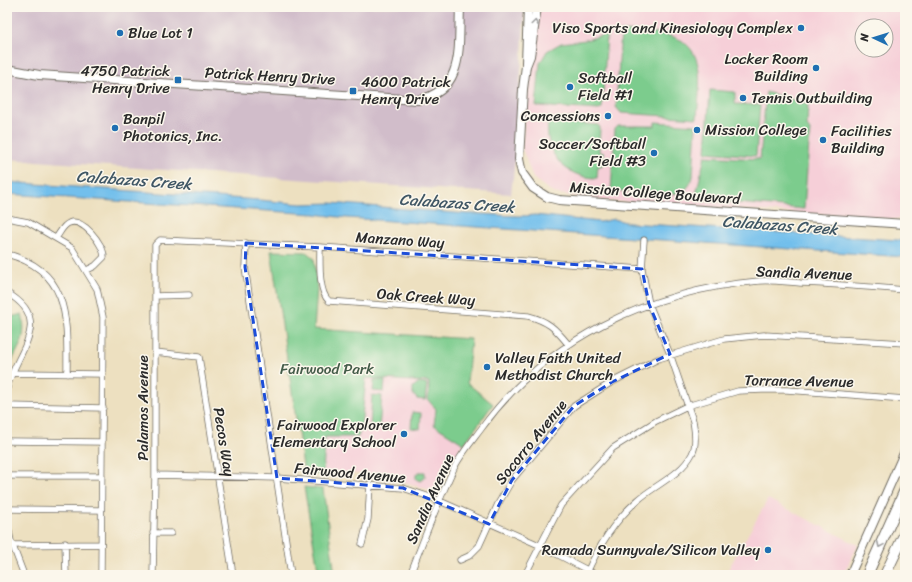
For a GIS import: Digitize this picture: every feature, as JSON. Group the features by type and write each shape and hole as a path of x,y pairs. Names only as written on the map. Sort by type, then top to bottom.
{"highway":[{"path":"867,575 905,490"},
{"path":"885,575 903,537"},
{"path":"892,575 903,537"}],"street":[{"name":"Patrick Henry Drive","path":"7,69 39,75 418,100 435,96 445,88 452,79 457,64 460,7"},
{"name":"Mission College Boulevard","path":"528,7 524,56 526,66 520,136 520,166 529,184 538,192 549,198 905,224"},
{"name":"Mission College Boulevard","path":"526,66 530,56 537,7"},
{"path":"7,218 28,222 72,248 87,270 97,289 103,317 101,575"},
{"path":"56,238 65,225 73,222 78,223 98,240 102,247 104,257 95,266 87,270"},
{"name":"Manzano Way","path":"158,242 164,239 278,246 320,246 642,268"},
{"path":"587,572 609,533 622,516 638,500 678,470 692,454 695,431 670,354 649,304 642,268 644,240"},
{"name":"Palamos Avenue","path":"153,575 155,476 154,250 158,242"},
{"path":"246,243 245,267 291,575"},
{"name":"Oak Creek Way","path":"320,246 321,280 324,297 329,301 528,316 546,322 553,327 568,344"},
{"path":"7,254 30,263 49,279 62,299 67,321 67,374"},
{"name":"Sandia Avenue","path":"410,575 439,501 456,465 494,411 528,375 568,344 610,320 649,304 700,289 760,281 834,284 905,290"},
{"path":"7,293 19,300 25,307 30,318 31,330 28,341 11,373 7,388"},
{"path":"155,296 189,295"},
{"name":"Socorro Avenue","path":"460,560 469,556 479,546 512,480 574,406 612,382 670,354 724,339 764,335 905,342"},
{"name":"Pecos Way","path":"155,352 199,356 234,575"},
{"path":"11,373 103,374"},
{"name":"Torrance Avenue","path":"524,575 560,505 613,448 656,421 687,406 738,392 762,390 787,390 905,398"},
{"path":"7,406 103,408"},
{"path":"7,441 102,442"},
{"path":"850,575 905,451"},
{"path":"7,476 102,476"},
{"name":"Fairwood Avenue","path":"155,476 277,478 370,484 409,490 439,501 539,545 587,572 597,575"},
{"path":"362,544 368,519 370,484"},
{"path":"7,509 101,510"},
{"path":"7,522 13,545 24,575"},
{"path":"153,533 171,533"},
{"path":"65,544 66,575"},
{"path":"13,545 101,544"}],"highlighted area":[{"path":"246,243 642,269 649,304 670,354 612,382 574,406 512,480 489,524 403,488 277,478 245,267"}],"shaded area":[{"path":"7,7 525,7 516,151 511,194 7,159"},
{"name":"Mission College","path":"540,7 905,7 905,220 607,201 553,193 533,178 522,148 528,77"},
{"name":"Fairwood Explorer Elementary School","path":"366,378 429,382 428,400 436,408 435,425 463,443 436,490 433,491 405,482 365,478 361,474 327,472 323,475 325,437 361,427"},
{"path":"768,499 858,545 843,575 725,575"}],"green space":[{"path":"621,31 650,32 667,35 680,40 690,48 695,57 698,68 699,93 697,118 621,113 616,107"},
{"name":"Softball Field #1","path":"607,34 602,108 599,110 536,106 540,63 547,51 561,43 586,40"},
{"path":"710,90 735,92 735,104 760,105 756,156 706,152"},
{"path":"766,92 808,104 807,126 810,130 804,209 695,199 705,156 760,159"},
{"path":"561,118 574,118 574,123 598,125 600,127 599,152 604,153 602,166 598,166 597,178 575,174 559,162 553,153 549,144 548,122 561,122"},
{"name":"Soccer/Softball Field #3","path":"655,122 696,125 693,177 689,186 681,192 675,194 648,194 611,190 615,129 618,126 655,126"},
{"name":"Fairwood Park","path":"271,251 306,252 314,258 317,289 314,329 471,339 467,383 493,404 464,444 434,425 436,409 428,400 429,382 366,378 361,427 358,437 325,437 323,475 304,473"},
{"path":"22,314 24,331 23,338 7,371 7,318"},
{"path":"374,380 385,380 384,392 373,391"},
{"path":"418,383 427,384 425,400 417,399 413,394 413,387"},
{"path":"372,395 382,396 379,428 370,427"},
{"path":"412,412 421,413 420,429 411,428"},
{"path":"419,472 425,472 425,477 420,481 416,479 416,474"},
{"path":"304,487 323,489 335,575 319,575"}],"water":[{"path":"7,182 301,204 331,203 468,214 518,216 535,215 600,222 614,219 629,223 898,240 905,242 905,257 347,218 314,214 7,194"}],"place":[{"name":"Viso Sports and Kinesiology Complex","path":"801,28"},
{"name":"Blue Lot 1","path":"120,33"},
{"name":"Locker Room Building","path":"816,68"},
{"name":"4750 Patrick Henry Drive","path":"178,80"},
{"name":"Softball Field #1","path":"570,87"},
{"name":"4600 Patrick Henry Drive","path":"353,91"},
{"name":"Tennis Outbuilding","path":"743,98"},
{"name":"Concessions","path":"608,116"},
{"name":"Banpil Photonics, Inc.","path":"115,128"},
{"name":"Mission College","path":"697,130"},
{"name":"Facilities Building","path":"823,140"},
{"name":"Soccer/Softball Field #3","path":"654,153"},
{"name":"Valley Faith United Methodist Church","path":"487,367"},
{"name":"Fairwood Explorer Elementary School","path":"404,434"},
{"name":"Ramada Sunnyvale/Silicon Valley","path":"768,550"}],"water label":[{"name":"Calabazas Creek","path":"134,180"},
{"name":"Calabazas Creek","path":"457,203"},
{"name":"Calabazas Creek","path":"780,225"}]}
